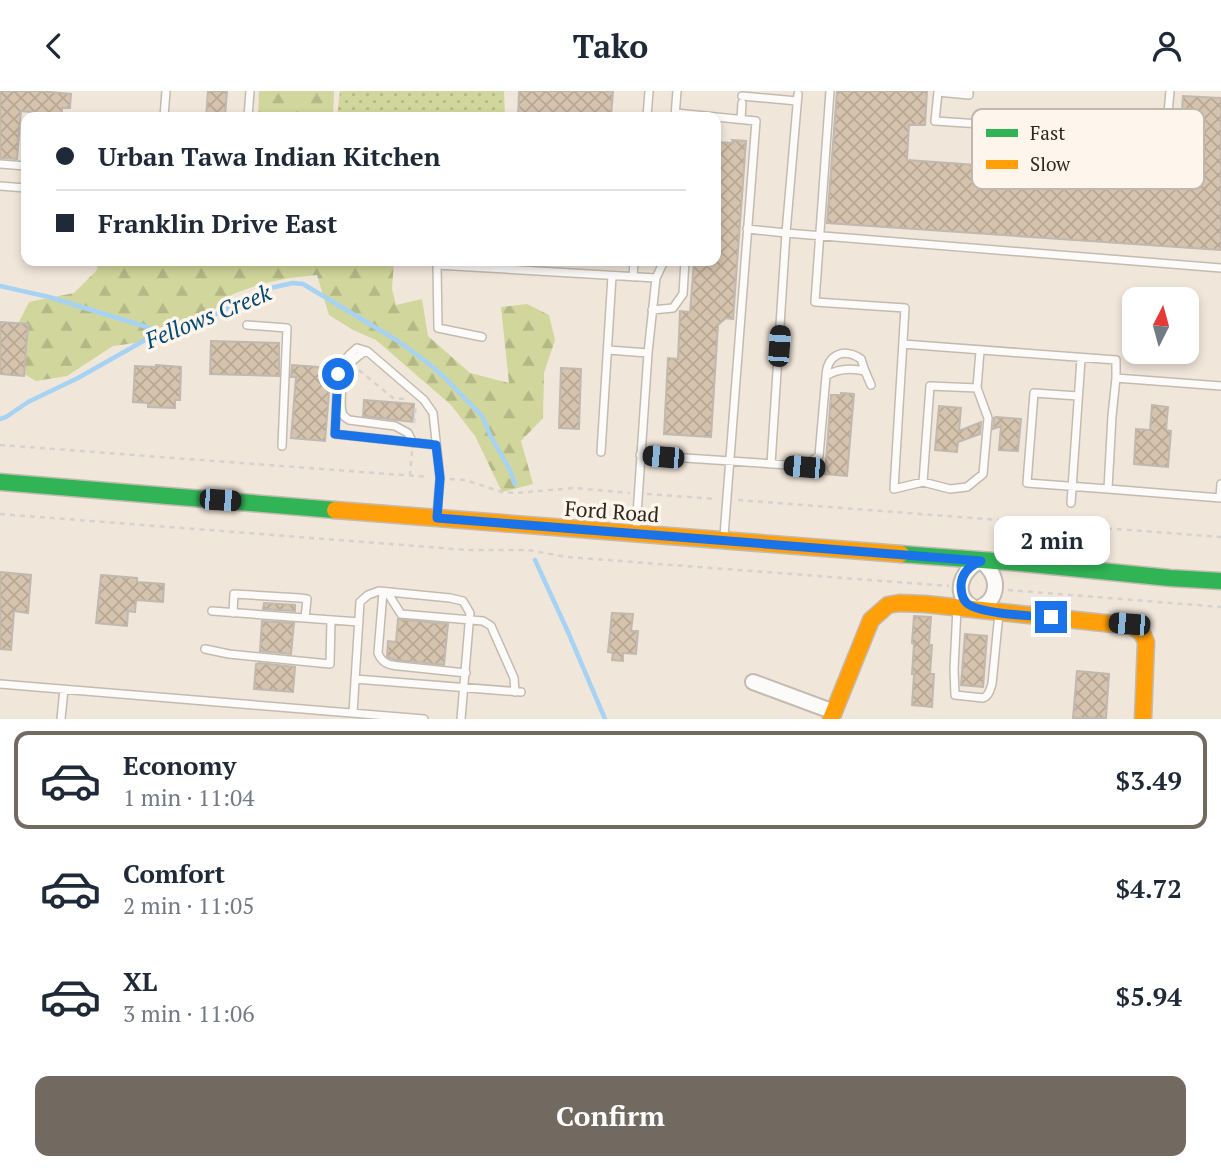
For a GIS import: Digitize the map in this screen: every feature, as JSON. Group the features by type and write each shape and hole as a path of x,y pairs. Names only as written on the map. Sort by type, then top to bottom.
{"main road":[{"name":"Ford Road","path":"0,482 1221,581"},
{"path":"832,715 870,620 883,608 899,603 1129,624 1144,635 1146,642 1143,719"}],"street":[{"path":"981,561 993,573 995,589 992,599 985,606 976,609 965,601 961,587 967,570 981,561"},
{"path":"753,682 832,715"}],"lane":[{"path":"164,112 166,91"},
{"path":"248,112 250,91"},
{"path":"647,112 649,91"},
{"path":"676,112 677,91"},
{"path":"830,91 815,302 905,308 894,489 923,482 950,489 967,487 983,474 988,418 977,389 980,351"},
{"path":"969,91 969,95 938,92 935,121 972,123"},
{"path":"1168,109 1170,91"},
{"path":"741,120 742,100 797,97 771,464"},
{"path":"721,118 756,121 724,540"},
{"path":"0,164 21,166"},
{"path":"0,186 21,188"},
{"path":"747,229 1221,268"},
{"path":"437,266 438,328 482,337"},
{"path":"474,266 656,278"},
{"path":"633,277 634,266"},
{"path":"636,533 652,310 656,278 662,266"},
{"path":"652,310 673,308 683,293 685,266"},
{"path":"601,452 612,277"},
{"path":"247,325 287,328 282,446"},
{"path":"903,344 1116,361 1108,489"},
{"path":"436,445 413,446 335,434 340,366 357,348 367,351 424,400 433,413 440,478 437,518"},
{"path":"608,350 648,353"},
{"path":"367,351 351,363 344,374 341,410 343,416 349,420 395,426 408,433 413,446"},
{"path":"640,455 804,467 819,456 827,365 833,357 854,354 861,359 871,385"},
{"path":"1071,503 1081,359"},
{"path":"826,376 851,368 864,371"},
{"path":"1116,378 1221,386"},
{"path":"923,482 930,386 977,389"},
{"path":"1078,396 1034,393 1027,482 1221,498 1221,484"},
{"path":"355,680 518,692 491,627 483,621 401,614 385,592"},
{"path":"385,592 378,653 380,660 399,666 466,673"},
{"path":"352,713 360,602 368,595 385,592 463,601 470,613 461,719"},
{"path":"233,613 234,594 307,599 305,618"},
{"path":"957,607 955,695 983,698 989,693 999,612"},
{"path":"212,611 359,622"},
{"path":"205,649 229,654 330,663 331,620"},
{"path":"0,684 352,713 362,716 424,719"},
{"path":"61,719 64,689"}],"path":[{"path":"351,363 393,398 412,399 416,403 414,423"},
{"path":"0,445 426,477"},
{"path":"410,476 413,446"},
{"path":"450,479 465,480 509,492 551,490"},
{"path":"738,500 1221,537"},
{"path":"0,514 455,549 528,550 566,557 961,587"},
{"path":"995,589 1221,607"}],"green space":[{"path":"259,91 334,91 333,112 258,112"},
{"path":"340,91 504,91 505,112 338,112"},
{"path":"97,266 394,266 392,289 396,305 422,299 428,336 470,373 509,383 501,307 527,304 549,315 555,340 544,373 543,418 521,441 533,484 502,492 475,436 451,405 376,340 329,315 317,275 261,284 233,294 178,339 113,346 67,376 36,381 19,371 14,332 29,302 74,293 97,270"}],"building":[{"path":"0,91 71,94 70,108 62,108 62,112 21,111 17,159 0,158"},
{"path":"208,91 227,91 225,112 206,112"},
{"path":"519,91 613,91 611,112 518,112"},
{"path":"837,91 927,91 925,125 909,125 907,160 972,165 972,189 1204,189 1204,109 1182,109 1183,96 1221,98 1221,250 827,223"},
{"path":"732,140 746,141 733,319 726,318 718,325 711,437 664,434 668,358 678,359 680,311 690,312 694,266 721,266 721,142 733,143"},
{"path":"0,322 28,324 24,376 0,374"},
{"path":"211,341 279,343 279,376 210,374"},
{"path":"292,365 331,368 325,441 291,438 296,377 291,377"},
{"path":"135,366 181,367 180,400 175,400 175,408 148,407 148,403 133,402"},
{"path":"561,368 581,369 579,429 559,428"},
{"path":"854,394 847,476 825,474 831,395"},
{"path":"364,400 414,404 413,422 363,416"},
{"path":"1152,405 1168,407 1166,430 1171,431 1168,467 1134,464 1136,429 1150,430"},
{"path":"939,406 961,408 959,431 981,422 980,434 958,442 957,452 935,450"},
{"path":"996,417 1021,419 1018,451 999,450 1001,426 993,429"},
{"path":"0,572 31,575 28,613 14,611 11,650 0,649"},
{"path":"101,575 137,578 137,582 164,584 163,602 136,600 135,612 128,611 127,626 96,623"},
{"path":"264,603 295,605 295,611 263,609"},
{"path":"612,613 633,614 631,631 638,631 636,654 623,653 623,661 612,660 613,653 608,652"},
{"path":"914,616 931,617 930,674 934,674 932,707 912,705"},
{"path":"398,619 448,624 444,665 387,657 388,641 396,642"},
{"path":"262,621 294,623 291,654 260,651"},
{"path":"965,634 987,636 983,687 961,685"},
{"path":"256,664 295,667 293,692 254,689"},
{"path":"1077,671 1109,674 1106,718 1073,718"}],"waterway":[{"name":"Fellows Creek","path":"0,419 161,331 191,326 261,290 293,283 303,284 398,341 446,379 482,416 515,484"},
{"path":"0,286 49,297 160,331"},
{"name":"Fellows Creek","path":"535,560 605,719"}],"traffic: fast":[{"path":"0,482 335,510"},
{"path":"901,554 1221,581"}],"traffic: slow":[{"path":"335,510 901,554"},
{"path":"831,719 871,620 888,605 899,603 1132,626 1142,633 1146,642 1143,719"}],"route":[{"path":"338,374 335,434 436,445 440,478 437,518 981,561 973,564 962,578 961,587 965,601 976,609 1051,617"}]}
